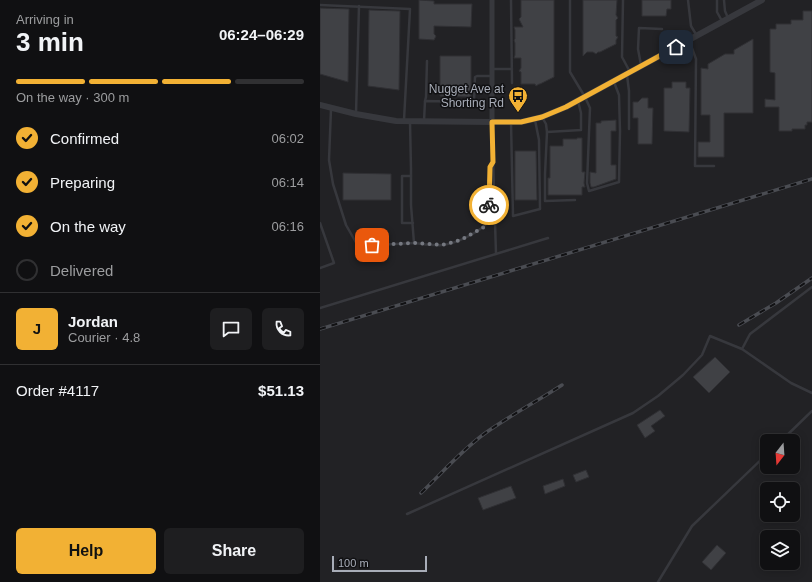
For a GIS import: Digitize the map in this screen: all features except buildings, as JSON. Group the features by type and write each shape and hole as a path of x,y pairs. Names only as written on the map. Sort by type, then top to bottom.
{"street":[{"path":"492,0 492,122"},
{"path":"320,105 356,114 407,122 521,122 534,119 578,101 641,65 722,22 752,3 762,0"}],"lane":[{"path":"511,0 512,83"},
{"path":"570,0 570,72 590,108 588,191 620,182 619,95 614,81"},
{"path":"623,0 622,57 628,73 629,129"},
{"path":"688,0 691,26 697,36"},
{"path":"717,0 717,12 722,22"},
{"path":"724,0 725,11 728,18"},
{"path":"320,5 410,9 407,122 411,169 411,206 414,243"},
{"path":"356,114 359,6"},
{"path":"641,65 638,48 639,28 662,29"},
{"path":"689,40 696,59 695,166 714,166"},
{"path":"424,122 427,61"},
{"path":"492,69 512,69"},
{"path":"425,101 473,102 475,77 492,76"},
{"path":"547,132 581,130 581,113 578,101"},
{"path":"331,108 329,160 332,184 346,225 358,246 414,243 442,245 461,240 484,227 489,221 490,167 493,162"},
{"path":"542,117 546,124 547,132 545,201 575,200"},
{"path":"512,122 513,216 540,209 539,140 534,119"},
{"path":"492,122 496,254"},
{"path":"411,176 402,176 402,223 413,223"},
{"path":"320,222 334,263 320,268"},
{"path":"320,308 548,238"},
{"path":"742,349 750,334 812,287"},
{"path":"407,514 632,413 658,396 688,370 702,355 710,336 742,349 791,383 812,393"},
{"path":"788,434 812,411"},
{"path":"658,582 692,526 760,461"}],"shaded area":[{"path":"320,0 812,0 812,582 320,582"}],"railway":[{"path":"320,329 812,179"},
{"path":"739,325 776,303 812,278"},
{"path":"421,493 459,455 484,434 562,385"}],"way so far":[{"path":"372,245 414,243 442,245 461,240 484,227 489,221 489,205"}],"place":[{"name":"Nugget Ave at Shorting Rd","path":"518,113"}],"route":[{"path":"489,205 490,167 493,162 492,122 521,122 542,117 566,107 676,47"}]}
